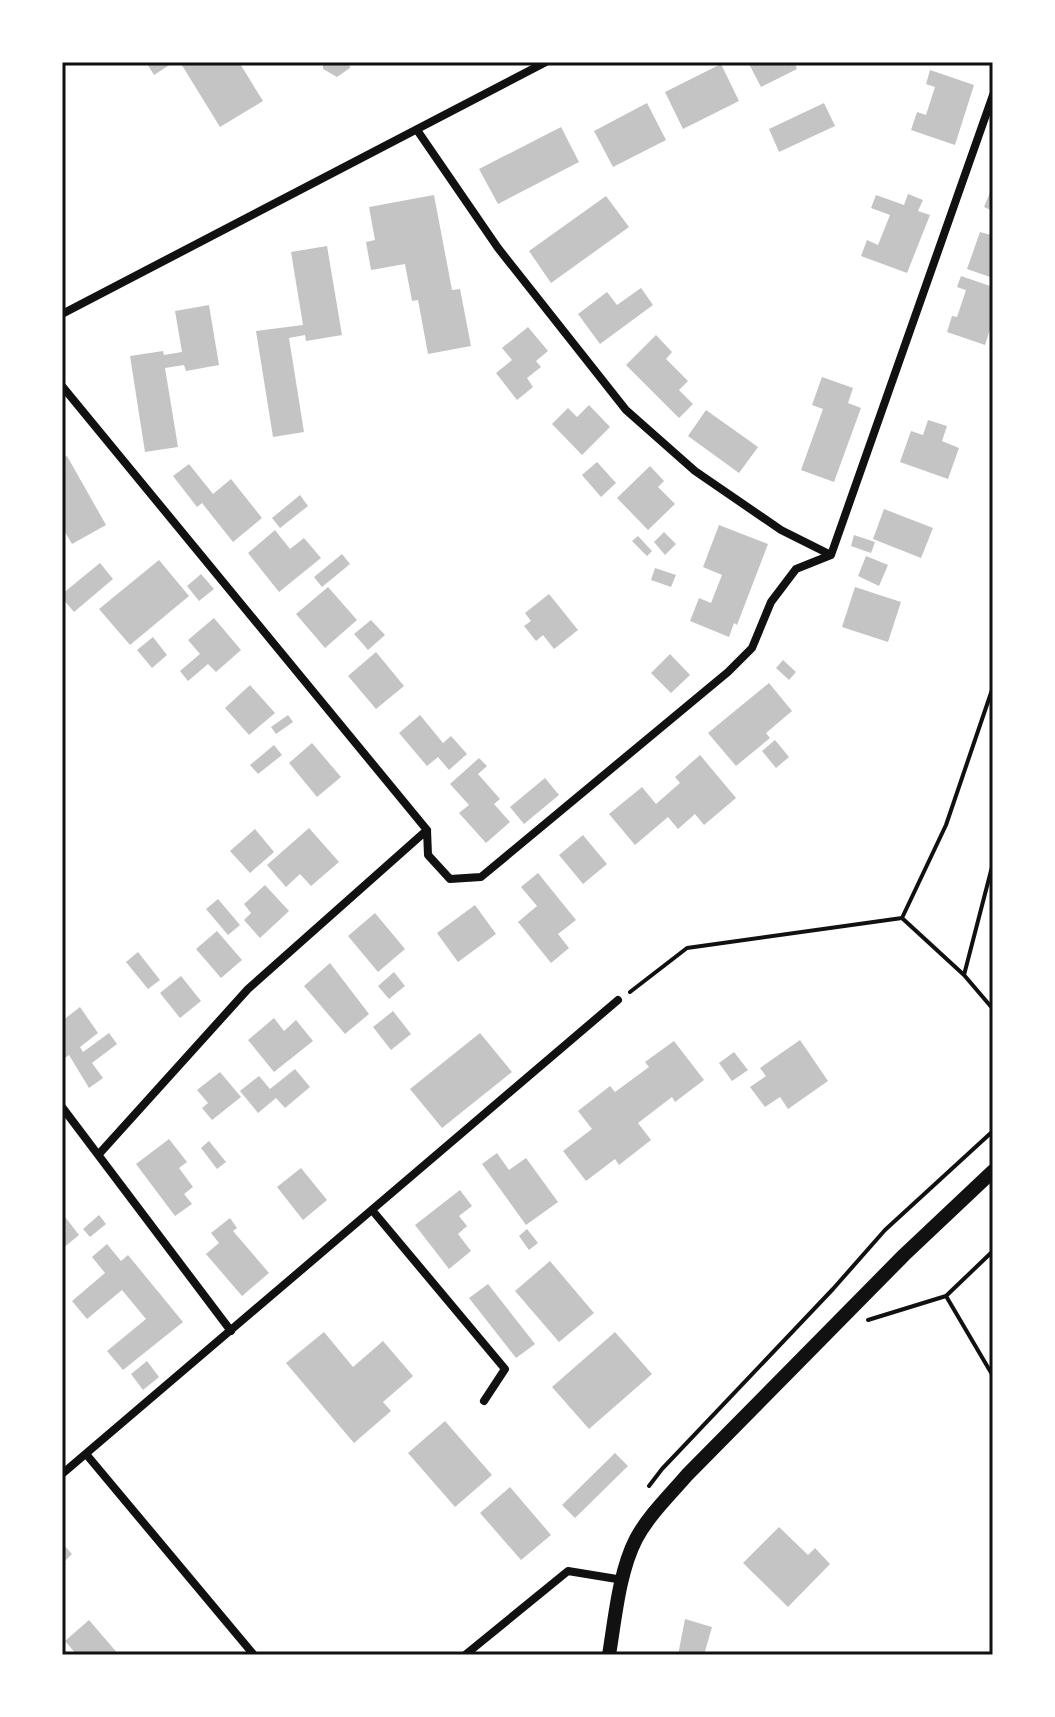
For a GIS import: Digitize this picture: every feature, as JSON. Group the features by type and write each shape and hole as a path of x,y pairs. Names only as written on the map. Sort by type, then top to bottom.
{"main road":[{"path":"609,1655 623,1580 636,1539 687,1475 904,1255 993,1171"}],"street":[{"path":"62,314 546,62"},
{"path":"62,386 427,830 428,855 450,879 481,877 728,672 752,648 771,602 796,569 831,555 993,95"},
{"path":"417,130 498,248 626,410 695,471 781,530 831,555"},
{"path":"99,1154 248,989 427,830"},
{"path":"62,1474 618,1000"},
{"path":"62,1107 231,1331"},
{"path":"372,1210 505,1369 484,1401"},
{"path":"86,1454 254,1655"},
{"path":"465,1655 568,1571 623,1580"}],"path":[{"path":"902,918 946,825 993,687"},
{"path":"964,975 993,863"},
{"path":"902,918 964,975 993,1009"},
{"path":"618,1000 687,948 902,918"},
{"path":"644,1494 662,1469 885,1230 993,1131"},
{"path":"865,1321 946,1296 993,1251"},
{"path":"946,1296 993,1376"}],"building":[{"path":"146,62 174,62 154,75"},
{"path":"180,62 239,62 263,101 220,127"},
{"path":"323,62 349,62 350,68 337,77 323,69"},
{"path":"748,62 794,62 797,69 761,87"},
{"path":"721,64 739,101 683,129 665,92"},
{"path":"930,70 974,85 955,145 911,130 917,112 926,115 935,87 926,84"},
{"path":"647,103 666,140 613,167 594,131"},
{"path":"824,103 835,126 779,152 769,129"},
{"path":"561,127 579,162 498,204 479,169"},
{"path":"993,185 993,211 984,207"},
{"path":"908,194 923,200 918,211 930,215 907,273 861,256 867,240 878,245 890,215 871,208 876,195 904,205"},
{"path":"434,195 452,290 460,289 471,346 428,354 418,300 412,301 405,264 371,270 366,242 375,240 369,207"},
{"path":"606,196 629,227 551,283 529,251"},
{"path":"993,230 993,278 967,269 980,232 991,235"},
{"path":"327,246 342,335 306,341 305,335 289,338 304,432 273,437 256,331 303,325 291,252"},
{"path":"961,276 993,287 993,320 985,345 947,332 952,316 957,317 966,290 957,287"},
{"path":"641,288 653,305 600,344 578,314 607,292 617,305"},
{"path":"209,305 219,365 186,371 184,365 165,368 178,447 145,452 130,356 163,351 164,355 182,352 175,311"},
{"path":"528,327 548,351 536,361 541,367 527,378 533,387 517,400 496,373 512,360 502,348"},
{"path":"656,335 672,352 666,359 688,381 679,390 693,404 679,418 626,365"},
{"path":"822,377 853,388 848,403 861,408 834,482 801,470 823,409 812,405"},
{"path":"589,405 610,427 582,455 552,424 568,408 577,417"},
{"path":"706,410 758,447 739,473 688,436"},
{"path":"928,420 947,426 942,441 959,448 948,479 900,462 911,431 923,435"},
{"path":"67,456 106,525 72,544 62,527 62,458"},
{"path":"597,462 616,483 601,497 582,475"},
{"path":"189,464 213,494 231,479 262,518 233,542 202,503 197,507 173,476"},
{"path":"650,466 664,481 658,487 675,504 648,530 617,498"},
{"path":"300,495 308,506 280,528 272,518"},
{"path":"884,509 933,528 921,558 873,539"},
{"path":"719,525 768,544 737,625 734,623 729,637 690,621 699,598 711,603 722,575 703,567"},
{"path":"275,530 290,549 304,538 321,558 279,592 248,553"},
{"path":"664,532 676,544 665,555 654,542"},
{"path":"854,535 875,542 871,553 851,546"},
{"path":"638,536 652,551 647,556 632,541"},
{"path":"342,554 350,564 322,587 314,577"},
{"path":"866,556 888,565 879,586 858,576"},
{"path":"159,560 189,596 130,645 99,609"},
{"path":"100,563 113,579 74,612 62,594"},
{"path":"655,568 676,575 671,587 651,580"},
{"path":"201,574 214,589 199,601 187,586"},
{"path":"328,587 357,620 325,648 296,614"},
{"path":"855,587 901,602 888,642 842,627"},
{"path":"549,594 578,630 554,649 543,635 536,641 524,626 531,621 525,613"},
{"path":"214,618 241,650 216,672 208,664 188,681 180,671 200,654 188,640"},
{"path":"371,620 385,635 368,650 354,634"},
{"path":"153,637 167,655 152,668 137,650"},
{"path":"376,652 404,686 376,709 348,676"},
{"path":"670,654 690,675 671,693 651,673"},
{"path":"783,660 796,672 789,680 776,668"},
{"path":"769,683 792,711 766,733 770,738 736,766 708,733"},
{"path":"250,685 275,713 249,735 225,708"},
{"path":"288,715 293,722 276,734 271,727"},
{"path":"420,715 443,743 451,736 467,754 449,770 438,757 427,766 399,733"},
{"path":"775,740 789,757 776,768 762,751"},
{"path":"312,743 341,777 317,797 289,763"},
{"path":"274,745 282,755 258,774 250,765"},
{"path":"700,755 736,798 704,825 695,814 678,829 668,817 635,845 609,814 642,787 656,804 680,783 675,777"},
{"path":"479,758 487,766 478,774 500,799 494,804 510,822 486,843 459,813 469,805 450,784"},
{"path":"545,778 559,795 524,824 510,807"},
{"path":"309,828 339,862 311,886 300,874 286,887 267,865"},
{"path":"255,829 274,852 250,873 230,851"},
{"path":"583,835 607,864 583,884 559,855"},
{"path":"538,873 576,920 558,934 569,948 551,963 518,922 537,906 521,887"},
{"path":"265,885 289,911 260,938 244,920 251,913 244,904"},
{"path":"218,899 240,925 228,935 206,909"},
{"path":"475,905 496,934 458,962 437,933"},
{"path":"375,913 405,949 378,972 348,936"},
{"path":"217,931 242,960 221,978 196,949"},
{"path":"138,952 160,980 148,989 126,962"},
{"path":"330,963 369,1014 345,1034 304,986"},
{"path":"394,972 405,986 389,999 378,986"},
{"path":"181,976 201,1001 180,1018 160,993"},
{"path":"80,1007 98,1033 80,1047 83,1052 109,1033 117,1044 92,1063 103,1078 89,1088 69,1055 65,1058 62,1054 62,1021"},
{"path":"393,1011 411,1034 391,1050 373,1027"},
{"path":"274,1018 284,1031 296,1020 313,1041 274,1072 248,1040"},
{"path":"480,1033 512,1072 442,1128 410,1089"},
{"path":"800,1040 828,1081 788,1109 780,1097 765,1107 750,1087 766,1076 760,1068"},
{"path":"674,1041 704,1080 675,1102 672,1097 638,1123 651,1140 619,1165 615,1159 586,1181 563,1151 592,1129 578,1111 610,1086 615,1092 649,1067 645,1062"},
{"path":"734,1052 748,1070 732,1081 719,1063"},
{"path":"295,1069 310,1087 285,1108 276,1098 258,1113 240,1091 259,1076 270,1089"},
{"path":"220,1072 241,1097 212,1120 202,1108 208,1103 197,1090"},
{"path":"169,1139 187,1162 179,1168 193,1187 184,1194 192,1204 175,1216 136,1164"},
{"path":"209,1141 226,1162 217,1169 201,1148"},
{"path":"497,1153 509,1170 526,1158 558,1202 526,1225 482,1164"},
{"path":"301,1168 327,1200 303,1220 277,1187"},
{"path":"460,1190 472,1206 459,1216 467,1226 458,1234 471,1251 449,1269 415,1225"},
{"path":"62,1213 79,1235 62,1249"},
{"path":"99,1215 106,1224 90,1237 83,1229"},
{"path":"230,1218 237,1228 233,1231 269,1273 242,1296 206,1254 219,1243 211,1233"},
{"path":"527,1229 538,1243 529,1250 519,1236"},
{"path":"107,1244 121,1261 128,1255 183,1322 123,1370 107,1351 146,1319 122,1290 87,1319 72,1301 105,1273 92,1257"},
{"path":"550,1261 594,1313 559,1342 515,1291"},
{"path":"488,1284 535,1344 516,1358 469,1298"},
{"path":"324,1332 353,1367 383,1341 413,1376 383,1402 391,1411 354,1443 286,1363"},
{"path":"615,1332 652,1374 589,1429 552,1387"},
{"path":"147,1361 159,1377 143,1390 131,1374"},
{"path":"445,1421 492,1475 455,1507 408,1453"},
{"path":"615,1453 628,1466 575,1518 562,1505"},
{"path":"510,1487 551,1535 521,1560 480,1513"},
{"path":"779,1527 808,1555 815,1548 830,1564 788,1607 743,1563"},
{"path":"62,1543 72,1554 62,1568"},
{"path":"685,1619 712,1627 704,1655 678,1655"},
{"path":"89,1620 119,1655 77,1655 65,1641"}]}
